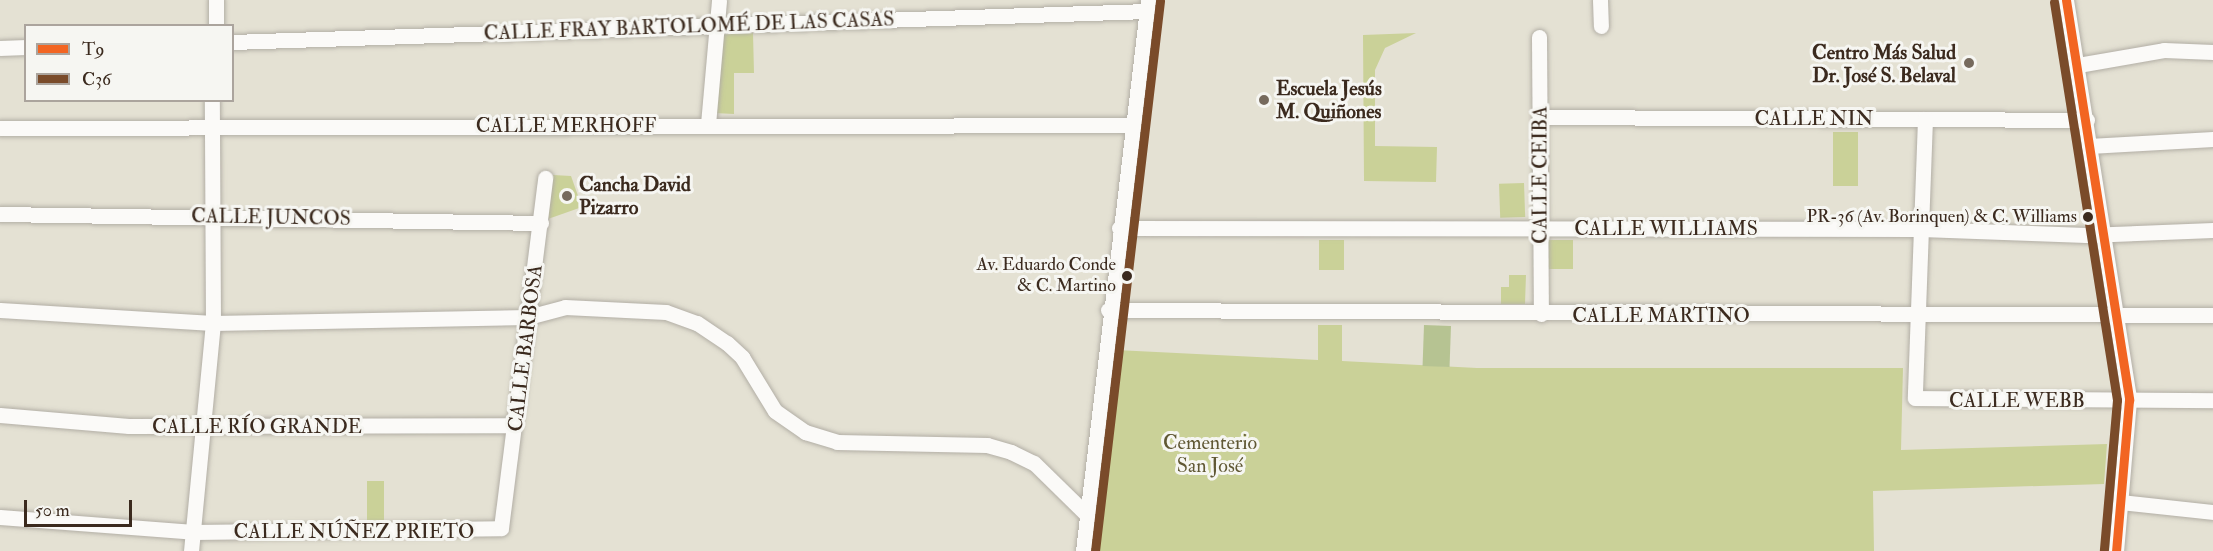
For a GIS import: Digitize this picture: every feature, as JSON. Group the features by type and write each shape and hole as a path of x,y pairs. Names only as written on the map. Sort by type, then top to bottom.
{"street":[{"path":"216,0 216,24"},
{"path":"708,124 719,0"},
{"path":"1600,0 1601,26"},
{"path":"2066,0 2087,120 2100,234 2118,315 2129,400 2116,551"},
{"path":"1083,551 1108,310 1147,6"},
{"name":"CALLE FRAY BARTOLOMÉ DE LAS CASAS","path":"234,42 1147,6"},
{"name":"CALLE CEIBA","path":"1539,37 1541,314"},
{"path":"0,48 24,47"},
{"path":"2078,65 2164,51 2213,52"},
{"path":"191,551 205,426 213,323 212,102"},
{"name":"CALLE NIN","path":"1541,117 2087,120"},
{"path":"1915,315 1925,119"},
{"name":"CALLE MERHOFF","path":"0,128 708,124 1133,125"},
{"path":"2089,146 2213,139"},
{"name":"CALLE BARBOSA","path":"493,530 501,528 503,518 545,178"},
{"name":"CALLE JUNCOS","path":"0,214 541,223"},
{"name":"CALLE WILLIAMS","path":"1119,228 1921,229 2100,234 2213,230"},
{"path":"0,310 213,323 528,317 565,307 652,311 680,316 706,328 736,351 775,411 805,432 837,442 987,445 1011,452 1034,463 1086,514"},
{"name":"CALLE MARTINO","path":"1108,310 1541,314 2213,315"},
{"name":"CALLE WEBB","path":"1915,315 1912,394 1917,399 2213,400"},
{"name":"CALLE RÍO GRANDE","path":"0,415 77,424 514,425"},
{"path":"2121,502 2213,512"},
{"name":"CALLE NÚÑEZ PRIETO","path":"0,517 193,532 493,530"}],"green space":[{"path":"753,33 754,73 734,73 734,114 714,113 722,34"},
{"path":"1416,33 1385,48 1375,70 1375,146 1437,147 1436,182 1364,181 1363,35"},
{"path":"1833,132 1858,132 1858,186 1833,186"},
{"path":"553,175 571,176 582,207 548,219"},
{"path":"1524,183 1525,217 1500,218 1499,184"},
{"path":"1319,240 1344,240 1344,270 1319,270"},
{"path":"1548,240 1573,240 1573,269 1548,269"},
{"path":"1509,275 1526,275 1525,304 1501,304 1501,287 1509,287"},
{"name":"Cementerio San José","path":"1318,325 1342,325 1342,361 1477,368 1903,368 1901,450 2107,444 2104,484 1873,491 1874,551 1095,551 1116,350 1318,360"},
{"path":"1424,325 1451,326 1450,367 1423,366"},
{"path":"367,481 384,481 384,522 367,522"}],"transit line":[{"name":"T9","path":"2066,0 2129,400 2116,551"},
{"name":"C36","path":"1095,551 1160,1"},
{"name":"C36","path":"2054,2 2117,400 2104,550"}],"place":[{"name":"Centro Más Salud Dr. José S. Belaval","path":"1969,63"},
{"name":"Escuela Jesús M. Quiñones","path":"1264,100"},
{"name":"Cancha David Pizarro","path":"567,196"},
{"name":"PR-36 (Av. Borinquen) & C. Williams","path":"2088,217"},
{"name":"Av. Eduardo Conde & C. Martino","path":"1127,276"}]}
